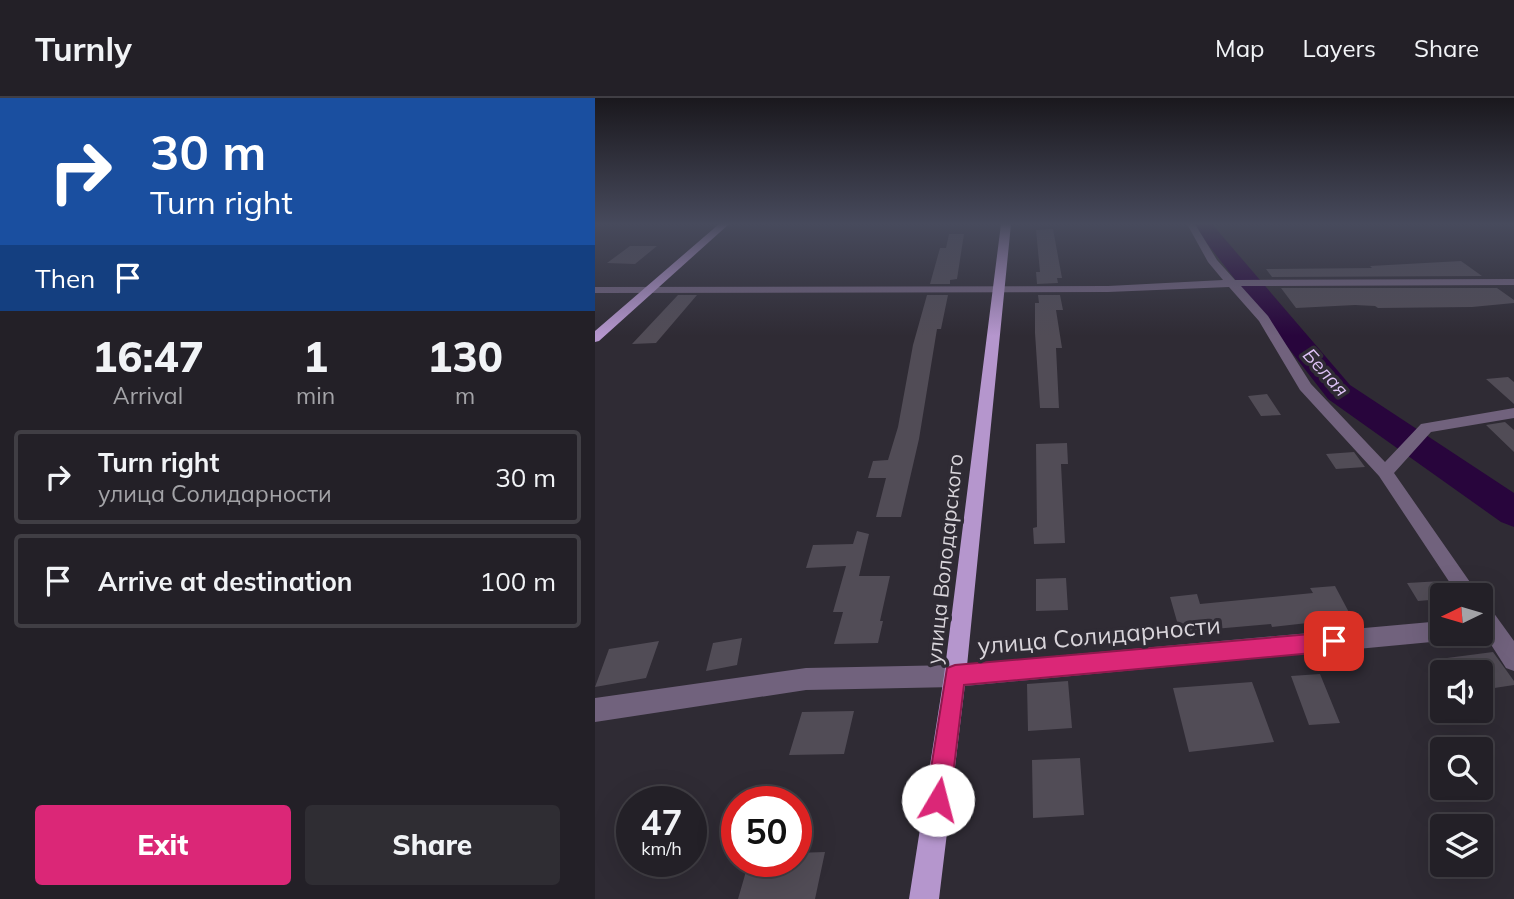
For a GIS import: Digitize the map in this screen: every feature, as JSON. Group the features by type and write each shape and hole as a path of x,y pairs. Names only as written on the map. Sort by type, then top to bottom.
{"main road":[{"path":"595,338 682,261"},
{"name":"улица Володарского","path":"924,899 955,676 1001,261"}],"street":[{"path":"1213,261 1264,319 1305,387 1385,472 1461,583"},
{"path":"595,290 998,290 1108,289 1257,282 1514,282"},
{"path":"1385,472 1426,428 1514,413"},
{"name":"улица Солидарности","path":"595,710 806,679 955,676 1430,632"},
{"path":"1493,633 1514,660"}],"building":[{"path":"609,261 638,261 635,264 607,263"},
{"path":"936,261 960,261 957,279 950,280 950,284 930,284"},
{"path":"1039,261 1059,261 1062,278 1057,278 1058,283 1037,284 1036,272 1040,272"},
{"path":"1462,261 1482,276 1272,277 1266,269 1372,268 1370,266"},
{"path":"1281,288 1497,288 1514,300 1514,303 1472,307 1378,308 1355,305 1296,308"},
{"path":"678,295 697,295 656,343 632,344"},
{"path":"927,295 948,295 941,329 937,329 919,439 901,517 876,517 886,478 868,478 873,461 888,460 898,427 913,345"},
{"path":"1038,295 1060,295 1063,310 1056,310 1062,348 1056,348 1059,408 1040,408 1035,333 1035,303 1039,303"},
{"path":"1508,377 1514,382 1514,404 1486,379"},
{"path":"1267,394 1281,415 1261,416 1248,396"},
{"path":"1505,422 1514,430 1514,452 1486,425"},
{"path":"1067,443 1068,464 1061,464 1065,543 1034,544 1033,528 1037,527 1036,444"},
{"path":"1354,452 1365,467 1336,469 1326,454"},
{"path":"857,531 869,534 859,576 890,576 880,621 883,621 878,643 834,644 843,612 833,612 846,566 806,568 813,545 853,544"},
{"path":"1066,578 1068,610 1036,611 1036,579"},
{"path":"1442,581 1430,583 1430,600 1418,601 1407,583"},
{"path":"1335,586 1352,618 1272,627 1271,624 1180,632 1170,597 1197,594 1200,604 1313,593 1310,588"},
{"path":"742,638 737,665 706,671 713,643"},
{"path":"659,641 646,678 595,687 609,649"},
{"path":"1493,652 1514,681 1514,685 1493,688 1493,660 1447,658"},
{"path":"1320,674 1340,723 1309,725 1291,676"},
{"path":"1068,681 1072,728 1028,731 1027,684"},
{"path":"1252,682 1274,742 1189,752 1173,688"},
{"path":"854,711 844,754 789,755 802,712"},
{"path":"1080,758 1084,815 1033,818 1032,760"},
{"path":"812,852 825,852 815,899 738,899 744,877 812,877"}],"waterway":[{"name":"Белая","path":"1232,261 1339,392 1514,512"}],"route":[{"path":"938,800 955,676 1334,641"}]}
